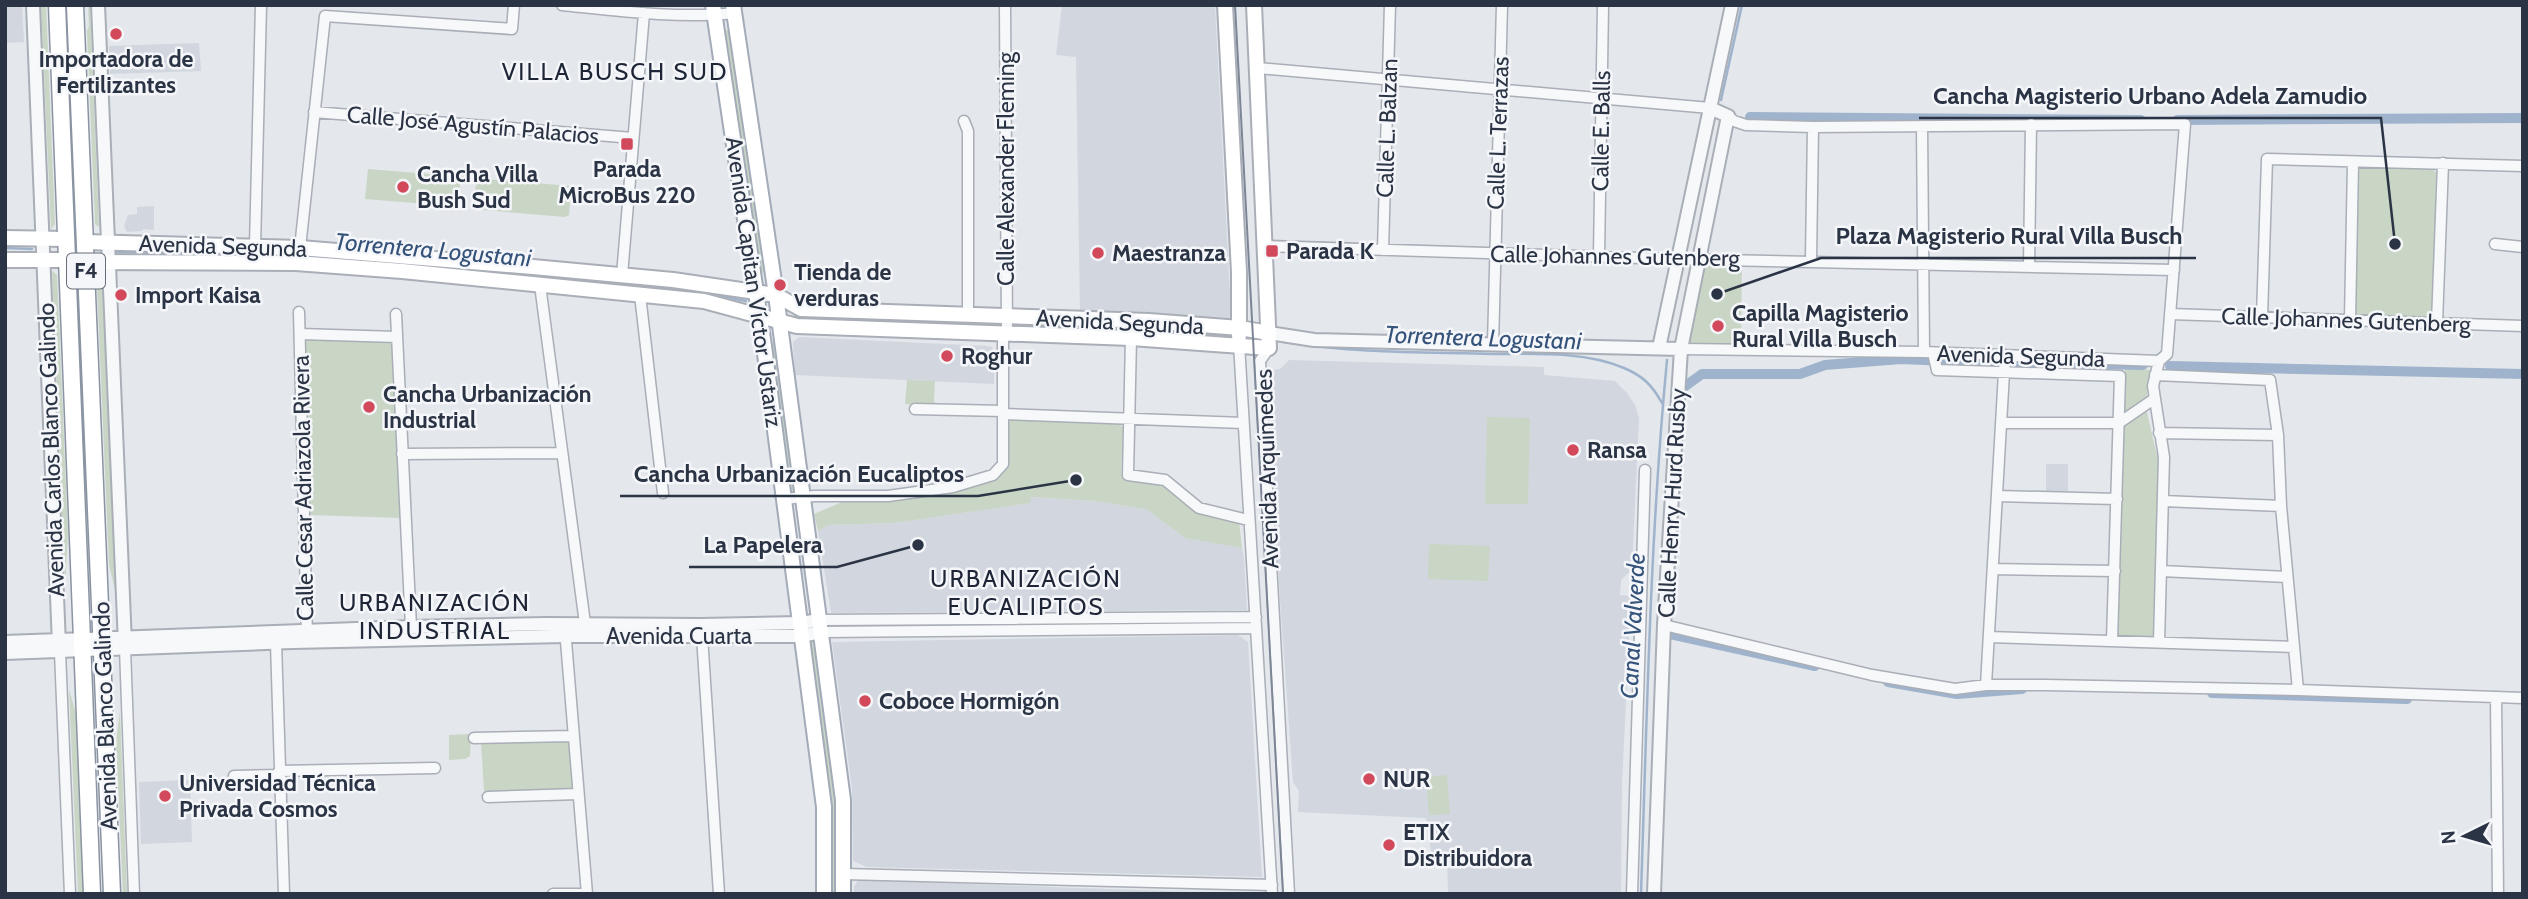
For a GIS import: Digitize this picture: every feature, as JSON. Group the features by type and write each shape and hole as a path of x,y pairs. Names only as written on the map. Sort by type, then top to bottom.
{"highway":[{"name":"Avenida Carlos Blanco Galindo","path":"57,5 77,507"},
{"name":"Avenida Carlos Blanco Galindo","path":"75,5 98,538"},
{"name":"Avenida Blanco Galindo","path":"77,507 92,894"},
{"name":"Avenida Blanco Galindo","path":"98,538 112,894"}],"main road":[{"name":"Avenida Arquímedes","path":"1225,5 1239,344"},
{"name":"Avenida Arquímedes","path":"1254,5 1269,340"},
{"name":"Avenida Capitan Víctor Ustariz","path":"734,9 776,295 844,800 843,894"},
{"name":"Avenida Capitan Víctor Ustariz","path":"714,10 764,346 824,807 824,894"},
{"path":"5,239 66,239"},
{"name":"Avenida Segunda","path":"85,242 300,248 673,280 776,295 801,309 1149,321 1240,328 1269,340"},
{"path":"5,260 67,260"},
{"name":"Avenida Segunda","path":"86,262 296,263 704,301 797,326 1239,344 1269,340"},
{"path":"753,272 762,276 772,272"},
{"path":"764,346 769,338 773,337 782,345"}],"street":[{"name":"Avenida Carlos Blanco Galindo","path":"33,5 70,894"},
{"path":"98,5 134,894"},
{"path":"255,246 261,5"},
{"path":"300,248 325,16 512,29 514,5"},
{"path":"562,5 644,13 734,9"},
{"name":"Calle Alexander Fleming","path":"803,498 888,496 953,487 985,478 998,471 1003,464 1007,317 1005,5"},
{"name":"Calle L. Balzan","path":"1383,250 1390,5"},
{"name":"Calle L. Terrazas","path":"1493,345 1502,5"},
{"name":"Calle E. Balls","path":"1599,256 1604,5"},
{"path":"1659,348 1732,5"},
{"path":"622,275 644,13"},
{"path":"1258,68 1710,108 1746,125 1813,127 2185,124 2167,354 2159,360 2153,386 2164,457 2159,642"},
{"name":"Calle José Agustín Palacios","path":"314,112 633,138"},
{"name":"Calle Henry Hurd Rusby","path":"1654,894 1664,625 1681,349 1728,116"},
{"path":"964,121 968,131 968,315"},
{"path":"2029,267 2031,124"},
{"path":"1922,126 1923,263 1928,352 1937,370 2120,376 2112,641"},
{"path":"1811,260 1813,127"},
{"path":"2263,317 2267,159 2523,166"},
{"path":"2350,320 2353,163"},
{"path":"2437,323 2442,163"},
{"path":"2495,244 2523,247"},
{"name":"Calle Johannes Gutenberg","path":"1266,246 1678,259 2174,270"},
{"path":"540,285 586,630"},
{"path":"640,295 663,493"},
{"name":"Calle Cesar Adriazola Rivera","path":"299,312 307,636"},
{"path":"396,314 411,627"},
{"name":"Calle Johannes Gutenberg","path":"2169,314 2523,326"},
{"name":"Calle Cesar Adriazola Rivera","path":"300,334 397,337"},
{"path":"1131,338 1128,475 1165,480 1199,508 1248,520"},
{"name":"Avenida Segunda","path":"1269,340 1928,352 2159,360"},
{"name":"Avenida Arquímedes","path":"1269,340 1260,361 1289,894"},
{"name":"Avenida Arquímedes","path":"1239,344 1272,889"},
{"path":"1986,685 2005,355"},
{"path":"2155,375 2270,380 2278,435 2281,506 2298,690"},
{"path":"2001,423 2119,424 2154,398"},
{"path":"915,409 1243,423"},
{"path":"2159,433 2278,435"},
{"path":"402,454 561,453"},
{"name":"Calle Henry Hurd Rusby","path":"1632,894 1645,470"},
{"path":"1997,496 2117,499"},
{"path":"784,499 803,498"},
{"path":"2163,501 2281,506"},
{"path":"1993,569 2115,571"},
{"path":"2161,571 2287,577"},
{"name":"Avenida Cuarta","path":"586,630 702,636 801,630 821,626 1256,622"},
{"path":"1664,625 1872,675 1955,689 1986,685 2298,690 2523,698"},
{"name":"Avenida Cuarta","path":"125,643 276,643 307,636 411,627 801,630"},
{"path":"553,894 584,894 565,630"},
{"name":"Avenida Cuarta","path":"59,646 307,636 565,630"},
{"path":"702,636 719,894"},
{"path":"1989,637 2294,648"},
{"path":"5,642 59,646"},
{"path":"276,643 284,894"},
{"path":"5,653 59,646"},
{"path":"2496,697 2498,894"},
{"path":"474,738 573,736"},
{"path":"234,776 435,768"},
{"path":"488,797 578,794"},
{"path":"844,874 1272,889"}],"shaded area":[{"path":"5,5 22,5 24,42 5,43"},
{"path":"1062,5 1215,5 1229,318 1080,313 1076,57 1056,55"},
{"path":"199,43 201,71 110,74 109,46"},
{"path":"154,206 154,230 127,232 124,226 128,215 137,214 137,207"},
{"path":"799,337 992,347 994,384 795,375 793,342"},
{"path":"1289,360 1544,367 1544,375 1615,381 1635,405 1639,418 1632,569 1621,580 1620,595 1631,596 1622,784 1621,894 1448,894 1447,859 1432,858 1426,818 1298,812 1299,791 1293,782 1279,585 1268,371 1280,369"},
{"path":"2046,464 2068,464 2068,491 2046,491"},
{"path":"1030,497 1095,501 1146,509 1185,538 1242,548 1247,610 831,613 818,531 828,525 895,523 1029,503"},
{"path":"1238,635 1248,642 1262,877 867,867 853,861 852,788 832,642"},
{"path":"190,780 192,842 141,844 139,782"},
{"path":"858,880 1247,894 854,894"}],"green space":[{"path":"41,5 46,5 55,224 51,229"},
{"path":"64,5 68,5 89,508 84,508"},
{"path":"90,5 99,227 95,224"},
{"path":"731,30 767,270 763,273 760,272 724,31"},
{"path":"2364,167 2429,168 2436,172 2433,312 2427,317 2354,315 2357,176 2359,170"},
{"path":"368,169 467,177 467,180 460,184 459,199 465,203 464,207 365,199"},
{"path":"473,178 571,186 569,215 565,217 471,209 476,184"},
{"path":"1707,263 1742,263 1741,344 1687,342 1700,268"},
{"path":"52,271 57,275 68,534 65,588"},
{"path":"102,282 116,594 109,565 97,286"},
{"path":"310,339 387,340 395,349 402,518 309,515 305,342"},
{"path":"776,342 795,493 790,494 770,343"},
{"path":"2125,368 2152,370 2147,392 2147,413 2158,460 2154,636 2117,636"},
{"path":"907,380 935,381 934,401 937,406 905,404"},
{"path":"1487,417 1530,418 1528,504 1485,504"},
{"path":"1011,420 1119,424 1123,427 1123,478 1163,483 1202,514 1239,522 1242,548 1185,538 1146,509 1095,501 1031,497 1030,503 895,523 828,525 818,531 814,514 842,502 882,500 991,481 1003,470 1006,463 1008,423"},
{"path":"1429,544 1490,546 1488,581 1428,579"},
{"path":"816,638 838,798 839,894 830,894 807,641"},
{"path":"69,689 76,714 84,894 78,894"},
{"path":"120,712 127,894 123,894 116,742"},
{"path":"471,734 470,756 449,760 449,735"},
{"path":"568,740 573,790 484,792 481,742"},
{"path":"1447,775 1450,814 1429,815 1426,777"}],"waterway":[{"name":"Canal Valverde","path":"1721,100 1742,5"},
{"path":"1750,117 2141,120"},
{"path":"2177,120 2523,118"},
{"name":"Torrentera Logustani","path":"5,248 32,249"},
{"name":"Torrentera Logustani","path":"115,252 297,256 363,261"},
{"name":"Torrentera Logustani","path":"415,265 679,288 746,301"},
{"name":"Torrentera Logustani","path":"805,316 999,325"},
{"name":"Torrentera Logustani","path":"1016,326 1137,330"},
{"name":"Torrentera Logustani","path":"1159,331 1232,335"},
{"name":"Torrentera Logustani","path":"1284,342 1362,350 1576,356 1609,363 1637,374 1651,386 1662,403"},
{"path":"1684,387 1702,374 1800,374 1825,365 1901,359 1994,363"},
{"name":"Canal Valverde","path":"1641,894 1653,560 1667,360"},
{"path":"2011,362 2143,365"},
{"path":"2170,366 2523,374"},
{"path":"1670,634 1815,666"},
{"path":"1888,682 1957,694 2022,689"},
{"path":"2212,693 2407,699"}],"tram line":[{"path":"1235,5 1283,894"}],"place":[{"name":"Importadora de Fertilizantes","path":"116,34"},
{"name":"Parada MicroBus 220","path":"627,144"},
{"name":"Cancha Villa Bush Sud","path":"403,187"},
{"name":"Cancha Magisterio Urbano Adela Zamudio","path":"2395,244"},
{"name":"Parada K","path":"1272,251"},
{"name":"Maestranza","path":"1098,253"},
{"name":"Tienda de verduras","path":"780,285"},
{"name":"Plaza Magisterio Rural Villa Busch","path":"1717,294"},
{"name":"Import Kaisa","path":"121,295"},
{"name":"Capilla Magisterio Rural Villa Busch","path":"1718,326"},
{"name":"Roghur","path":"947,356"},
{"name":"Cancha Urbanización Industrial","path":"369,407"},
{"name":"Ransa","path":"1573,450"},
{"name":"Cancha Urbanización Eucaliptos","path":"1076,480"},
{"name":"La Papelera","path":"918,545"},
{"name":"Coboce Hormigón","path":"865,701"},
{"name":"NUR","path":"1369,779"},
{"name":"Universidad Técnica Privada Cosmos","path":"165,796"},
{"name":"ETIX Distribuidora","path":"1389,845"}],"district":[{"name":"VILLA BUSCH SUD","path":"615,72"},
{"name":"URBANIZACIÓN EUCALIPTOS","path":"1026,593"},
{"name":"URBANIZACIÓN INDUSTRIAL","path":"435,617"}]}
